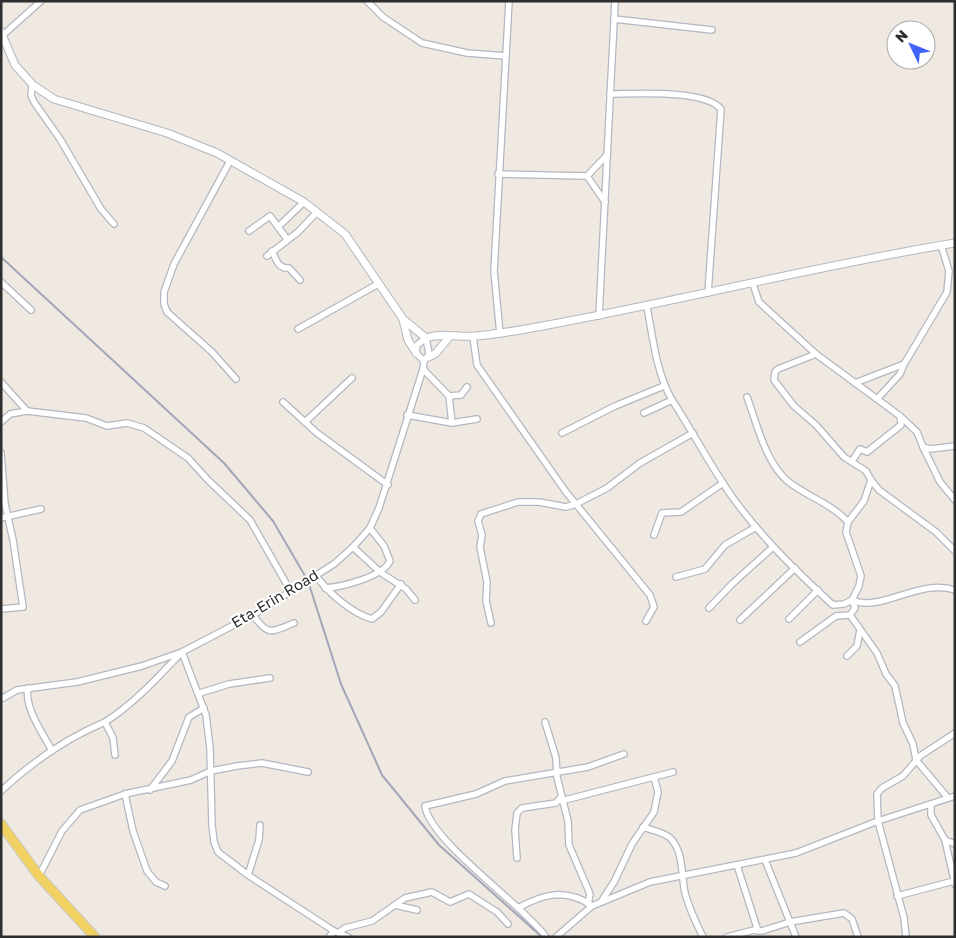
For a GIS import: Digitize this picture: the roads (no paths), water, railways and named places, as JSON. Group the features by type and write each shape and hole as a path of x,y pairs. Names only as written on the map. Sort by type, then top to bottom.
{"main road":[{"path":"1,824 40,880 95,937"},
{"path":"1,831 88,937"}],"street":[{"path":"40,1 2,34 4,46 15,65 32,84 54,99 167,133 217,154 304,202 345,234 403,319 426,338"},
{"path":"367,1 383,17 422,43 468,53 506,56"},
{"path":"500,334 494,271 509,1"},
{"path":"599,316 614,1"},
{"path":"614,19 712,30"},
{"path":"32,84 31,95 34,102 60,139 101,209 114,224"},
{"path":"610,94 655,94 693,97 717,104 721,109 708,293"},
{"path":"498,174 587,176 607,155"},
{"path":"230,162 174,264 164,292 164,304 167,312 212,352 236,379"},
{"path":"587,176 605,202"},
{"path":"278,227 304,202"},
{"path":"266,256 298,232 317,212"},
{"path":"249,231 270,216 287,239"},
{"path":"416,352 418,342 434,335 461,337 500,334 647,307 864,258 955,243"},
{"path":"878,398 900,374 904,364 947,292 949,271 941,245"},
{"path":"272,251 281,268 289,268 300,280"},
{"path":"1,282 31,310"},
{"path":"298,329 378,284"},
{"path":"753,284 759,302 816,354 878,398 917,432 940,482 955,500"},
{"path":"647,307 664,386 723,483 773,548 834,605 844,604 852,600 859,586 861,576 846,532 848,522 864,501 871,480"},
{"path":"403,319 408,340 416,352 426,359 436,353 450,336"},
{"path":"473,336 477,365 576,504 650,595 654,607 646,621"},
{"name":"Eta-Erin Road","path":"1,700 17,690 77,682 133,668 182,652 253,615 334,564 370,528 388,485 407,415 426,359 428,341 426,338"},
{"path":"816,354 778,369 775,372 774,380 794,406 816,425 844,457 866,470 879,490 929,526 952,546 955,551"},
{"path":"855,383 904,364"},
{"path":"423,368 449,396 452,423"},
{"path":"305,422 352,378"},
{"path":"1,382 27,411"},
{"path":"562,433 616,406 664,386"},
{"path":"449,396 460,395 467,387"},
{"path":"746,397 770,455 782,475 789,483 841,514 848,522"},
{"path":"644,413 672,400"},
{"path":"283,402 350,459 388,485"},
{"path":"1,422 10,414 27,411 86,418 108,426 127,423 144,428 188,458 228,501 250,520 290,590"},
{"path":"407,415 452,423 477,419"},
{"path":"852,461 860,449 868,452 901,425 900,416"},
{"path":"491,623 486,601 487,582 480,547 482,535 478,521 481,514 518,502 539,502 566,507 576,504 608,488 640,463 693,433"},
{"path":"924,447 930,449 955,446"},
{"path":"1,453 5,504 23,607 1,609"},
{"path":"654,535 662,513 681,512 723,483"},
{"path":"1,518 40,509"},
{"path":"676,577 705,569 725,545 756,527"},
{"path":"325,588 346,586 354,580 380,572 388,566 389,556 370,528"},
{"path":"353,547 380,572 401,584 415,600"},
{"path":"709,608 732,584 773,548"},
{"path":"740,620 795,568"},
{"path":"316,576 325,588 361,616 372,619 381,612 401,584"},
{"path":"852,600 862,604 899,596 923,588 955,590"},
{"path":"789,619 818,590"},
{"path":"850,615 855,608 852,600"},
{"path":"253,615 264,630 271,632 294,623"},
{"path":"850,615 869,641 895,686 903,723 913,744 916,760 948,798"},
{"path":"800,642 836,616 850,615"},
{"path":"858,646 860,630"},
{"path":"847,656 858,646 869,641"},
{"path":"1,792 14,779 52,751 116,715 155,680 182,652 200,694 206,715 214,842 218,852 248,875 336,932 348,937"},
{"path":"200,694 229,684 270,678"},
{"path":"28,688 27,695 30,707 52,751"},
{"path":"150,790 172,761 189,716 204,708"},
{"path":"105,722 113,738 115,754"},
{"path":"545,722 556,758 556,772 561,799 568,821 569,845 590,894 590,905"},
{"path":"906,937 904,918 878,821 876,800 878,790 897,780 916,760 938,742 955,733"},
{"path":"546,937 448,842 430,822 425,806 476,794 505,781 588,767 624,754"},
{"path":"40,880 62,832 80,810 125,794 191,780 211,771 262,763 308,772"},
{"path":"517,858 515,830 518,813 522,808 556,803 561,799 673,772"},
{"path":"601,902 614,882 643,827 654,812 658,792 654,777"},
{"path":"125,794 133,831 147,871 156,882 165,886"},
{"path":"556,937 590,905 650,882 796,854 878,821 955,796"},
{"path":"897,896 955,883 945,840 931,815 931,804"},
{"path":"918,808 931,815"},
{"path":"248,875 259,840 260,825"},
{"path":"643,827 670,838 681,859 682,875 691,912 704,937"},
{"path":"945,840 955,844"},
{"path":"765,860 796,937"},
{"path":"737,866 758,931"},
{"path":"329,937 345,928 372,921 405,898 432,892 450,902 469,894 497,912 508,924"},
{"path":"518,908 538,897 548,895 574,897 590,905"},
{"path":"395,905 417,910"},
{"path":"727,937 790,922 844,913 852,919 858,937"}],"railway":[{"path":"1,257 224,463 273,521 308,581 341,684 382,775 439,845 542,937"}]}
